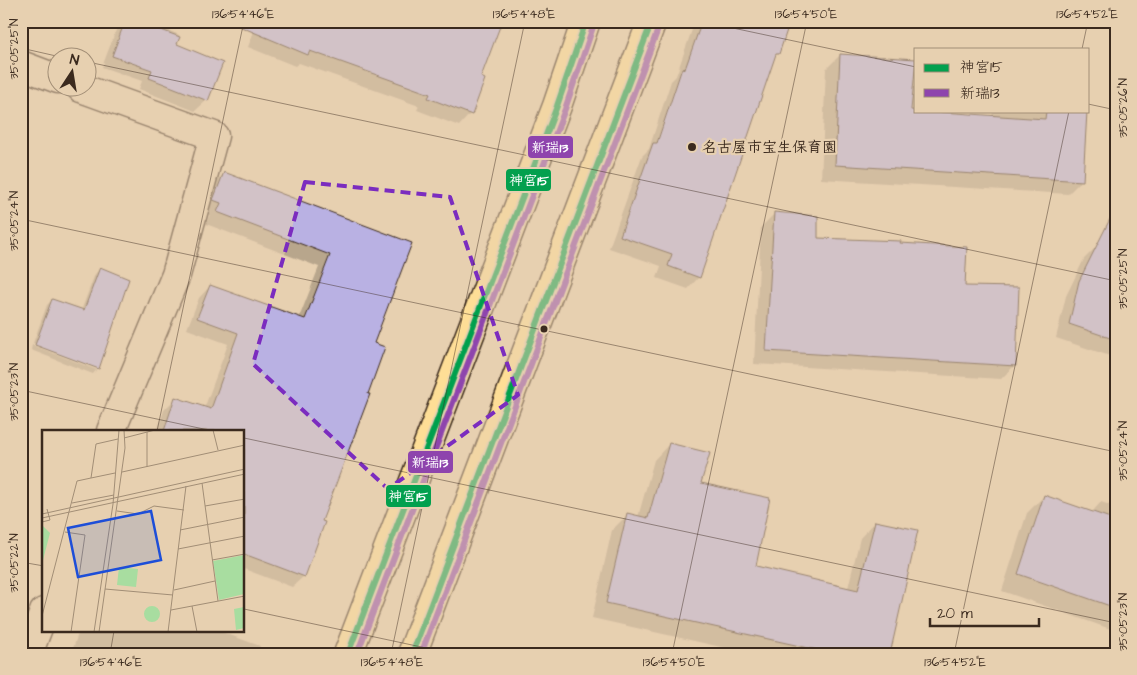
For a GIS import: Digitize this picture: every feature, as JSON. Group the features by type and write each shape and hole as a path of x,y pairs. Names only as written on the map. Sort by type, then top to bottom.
{"highway":[{"path":"348,654 557,106 586,21"},
{"path":"412,654 652,21"}],"street":[{"path":"21,65 48,75"},
{"path":"98,94 214,136 176,275 112,430"},
{"path":"28,654 42,617"}],"highlighted area":[{"path":"305,182 450,197 518,395 388,489 253,364"}],"building":[{"path":"125,21 137,21 180,37 177,44 223,63 208,101 149,78 152,70 112,56"},
{"path":"227,21 502,21 481,77 485,79 472,115 428,98 430,94 310,51 308,55"},
{"path":"702,21 790,21 779,54 776,54 700,278 668,266 672,254 620,236 653,143 657,143 682,68 685,69"},
{"path":"840,54 914,59 911,110 914,112 1045,119 1046,112 1087,112 1083,181 835,165"},
{"path":"224,172 412,243 374,343 385,347 368,394 370,394 322,521 325,522 305,577 245,554 245,430 164,430 175,397 211,409 238,333 197,318 210,285 305,319 330,255 217,212 221,203 213,200"},
{"path":"1116,207 1116,340 1069,324 1079,281"},
{"path":"774,212 818,216 818,238 901,241 900,243 967,247 965,286 1019,287 1016,366 766,351"},
{"path":"100,267 129,279 99,369 35,345 52,299 84,310"},
{"path":"669,443 710,453 701,483 770,498 756,566 858,590 875,521 918,530 890,654 836,654 606,603 627,513 648,518"},
{"path":"1044,495 1116,520 1116,608 1018,574"}],"transit line":[{"name":"神宮15","path":"348,654 557,106 586,21"},
{"name":"神宮15","path":"412,654 652,21"},
{"name":"新瑞13","path":"357,654 565,109 594,24"},
{"name":"新瑞13","path":"421,654 660,24"}],"place":[{"name":"名古屋市宝生保育園","path":"692,147"}]}
